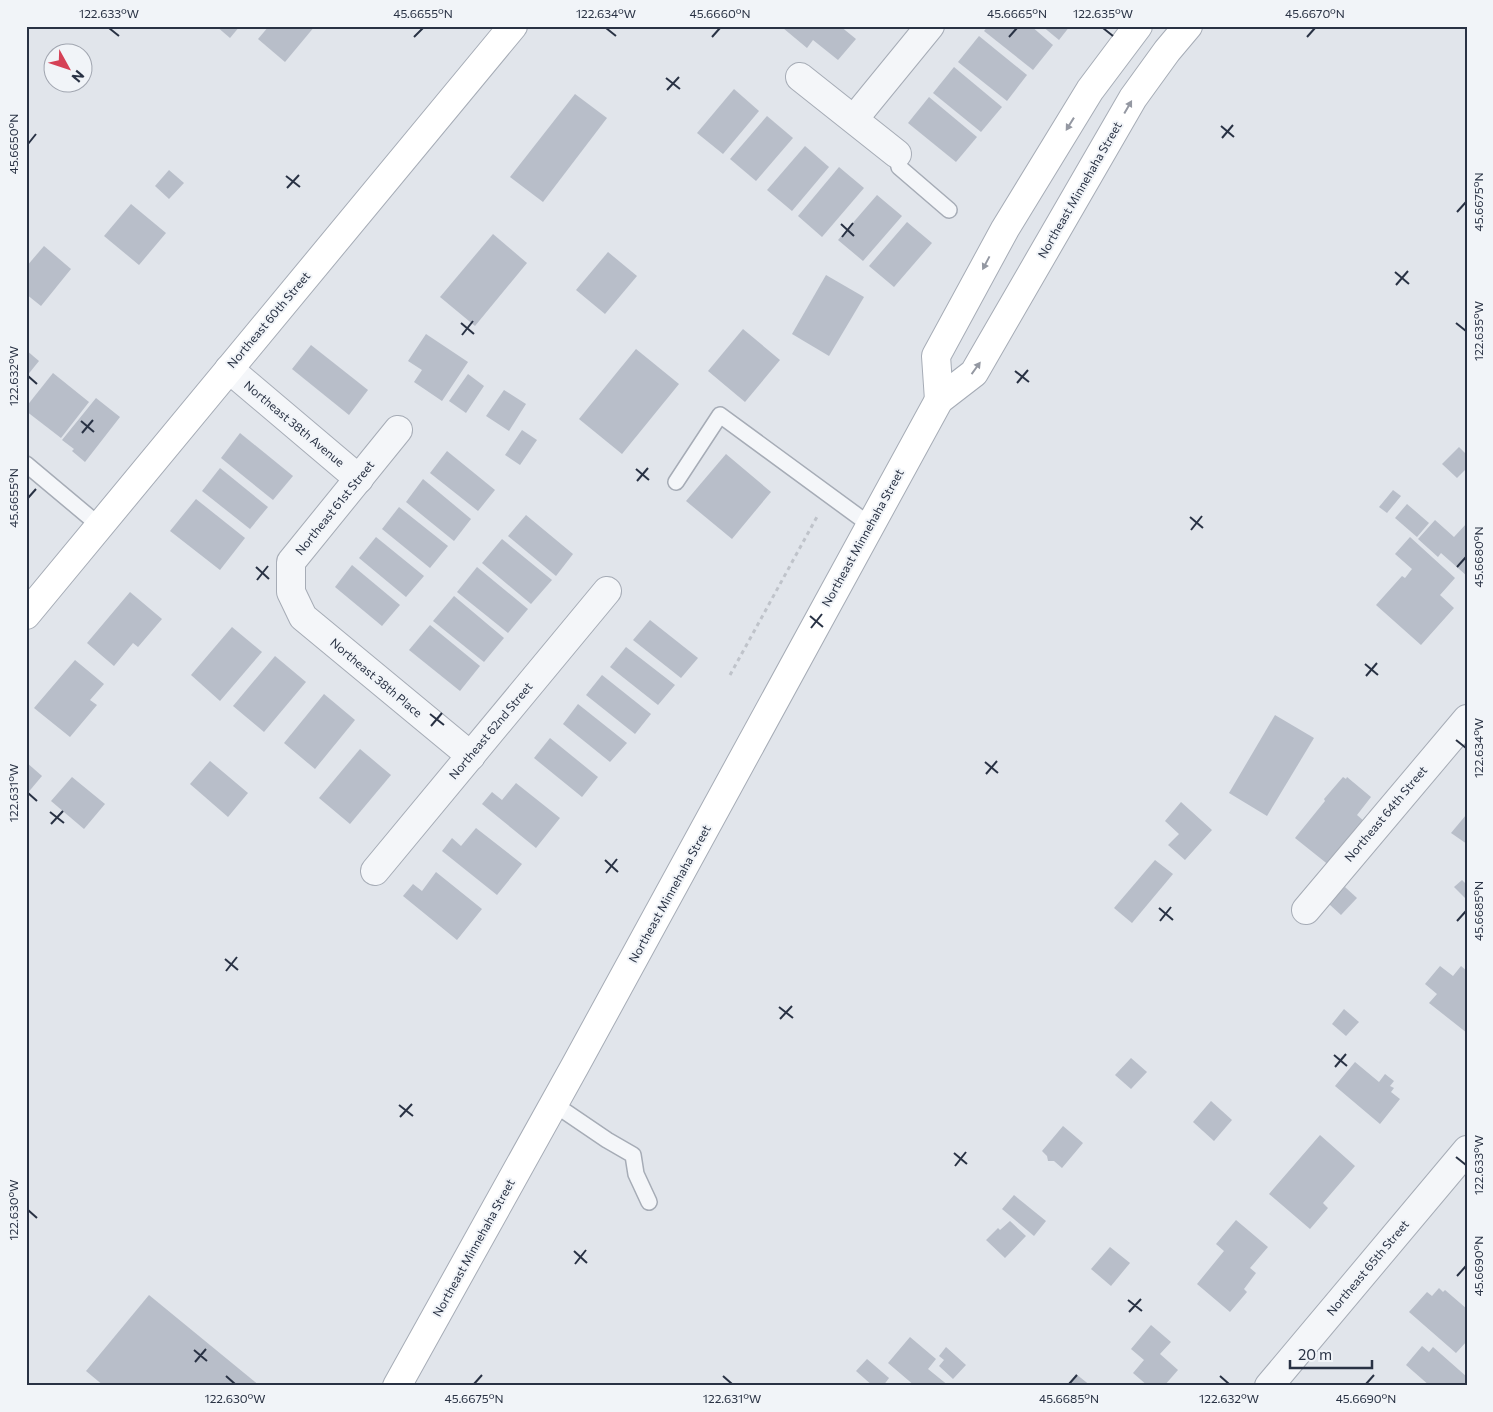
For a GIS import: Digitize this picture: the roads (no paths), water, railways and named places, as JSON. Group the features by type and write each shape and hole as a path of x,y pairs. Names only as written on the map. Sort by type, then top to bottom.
{"main road":[{"name":"Northeast 60th Street","path":"26,615 513,26"},
{"path":"939,400 936,356 1010,221 1090,90 1138,26"},
{"name":"Northeast Minnehaha Street","path":"397,1386 554,1104 939,400 974,373 1133,98 1167,51 1188,26"}],"street":[{"path":"854,119 930,26"},
{"path":"800,77 897,154"},
{"name":"Northeast 38th Avenue","path":"229,369 359,479"},
{"name":"Northeast 61st Street","path":"290,592 291,562 398,430"},
{"name":"Northeast 62nd Street","path":"375,870 607,591"},
{"name":"Northeast 38th Place","path":"290,592 303,617 471,756"},
{"name":"Northeast 64th Street","path":"1306,910 1467,719"},
{"name":"Northeast 65th Street","path":"1269,1386 1467,1150"}],"lane":[{"path":"897,154 899,167 949,210"},
{"path":"676,482 720,415 870,525"},
{"path":"26,464 100,526"},
{"path":"554,1104 606,1140 633,1155 636,1174 649,1202"}]}
